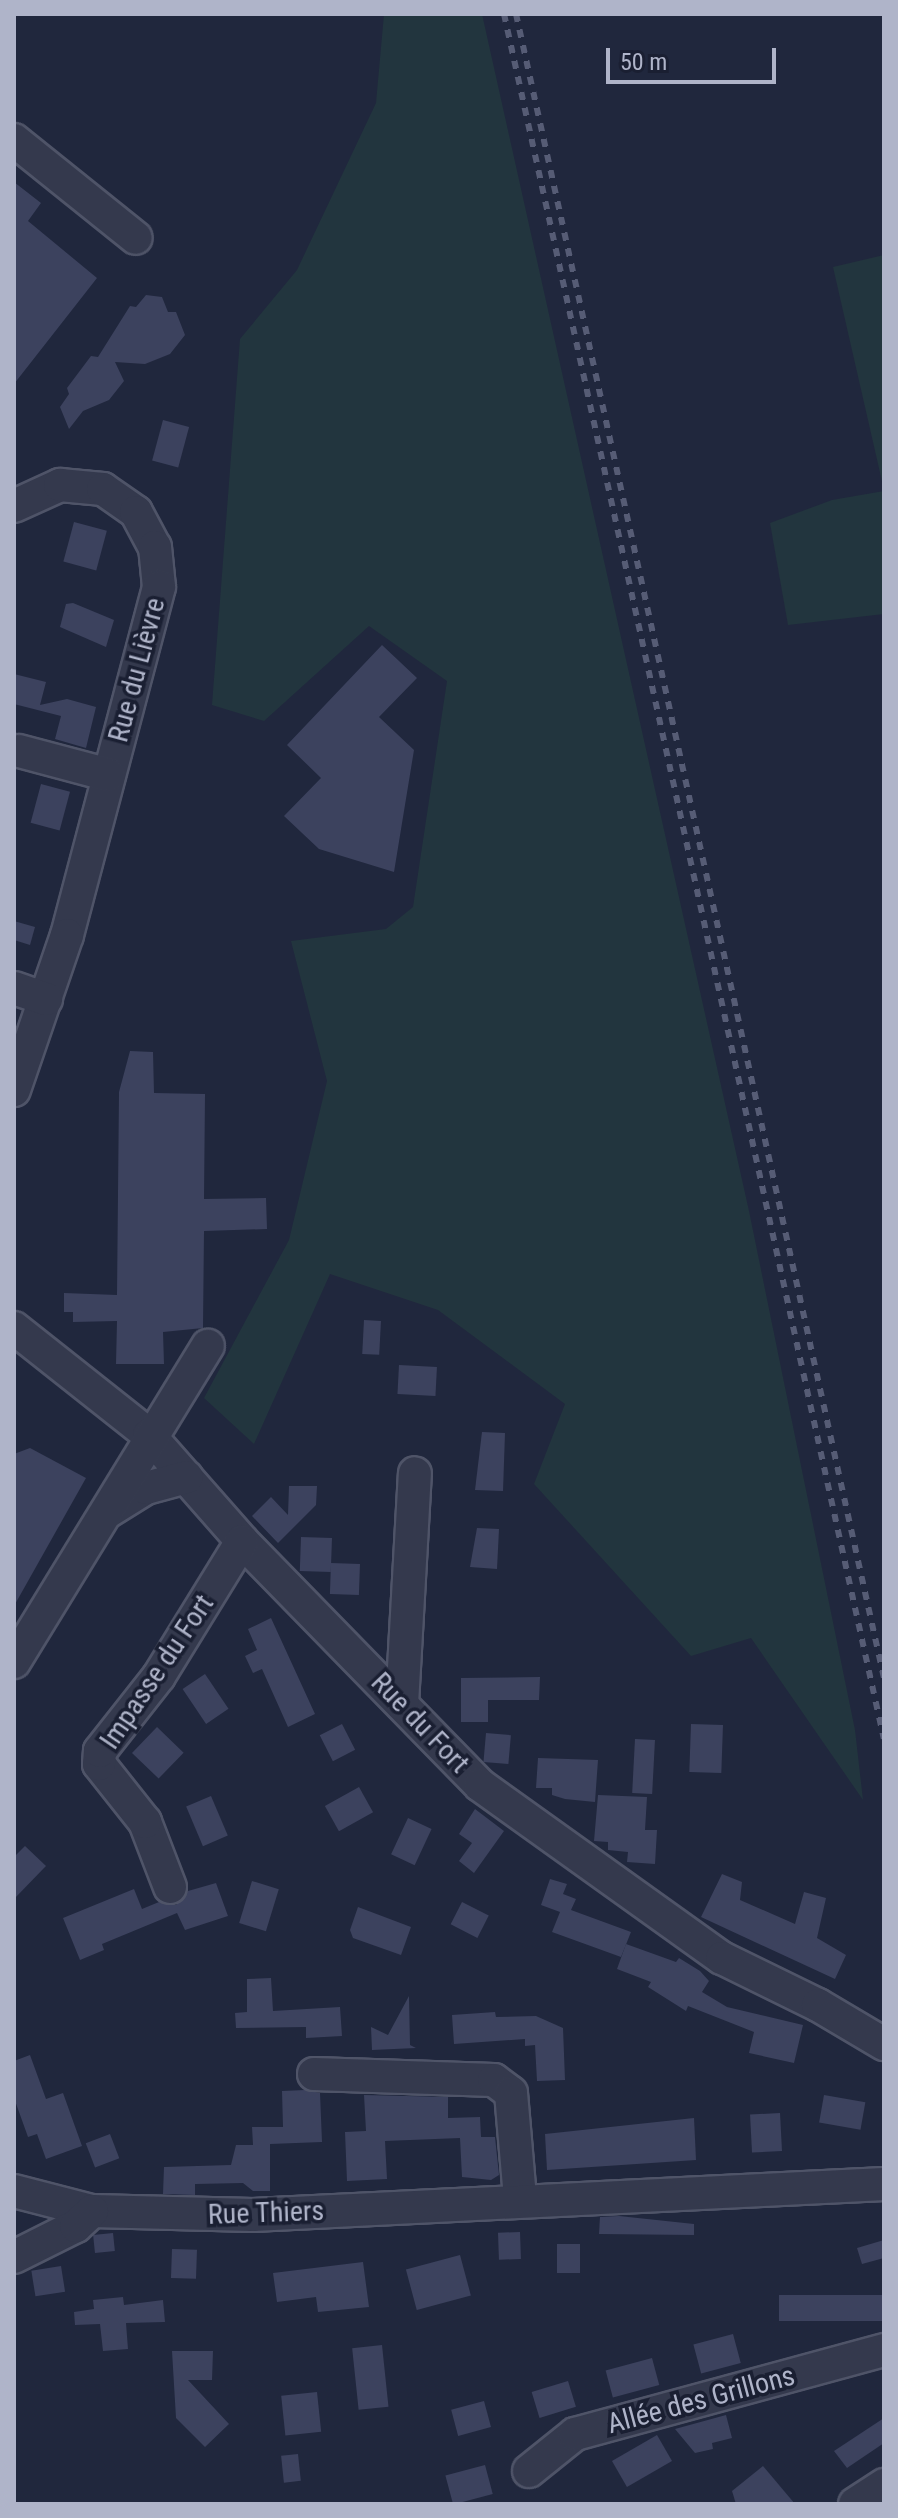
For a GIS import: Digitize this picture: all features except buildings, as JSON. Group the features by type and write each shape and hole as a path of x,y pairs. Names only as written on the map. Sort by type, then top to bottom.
{"street":[{"path":"14,140 136,238"},
{"name":"Rue du Lièvre","path":"14,506 60,485 103,489 136,512 155,547 159,587 46,999 14,1090"},
{"name":"Rue du Lièvre","path":"19,751 109,775"},
{"path":"14,988 46,999"},
{"name":"Rue du Fort","path":"14,1328 149,1435 242,1541 480,1785 626,1893 722,1958 818,2005 884,2044"},
{"path":"14,1662 106,1513 149,1435 164,1425 208,1346"},
{"path":"402,1704 415,1473"},
{"path":"106,1513 146,1488 187,1477"},
{"name":"Impasse du Fort","path":"170,1887 145,1822 99,1764 100,1751 159,1676 242,1541"},
{"path":"314,2074 494,2080 511,2093 520,2199"},
{"name":"Rue Thiers","path":"14,2191 92,2211 253,2215 520,2199 884,2184"},
{"path":"14,2257 76,2226 92,2211"},
{"name":"Allée des Grillons","path":"529,2471 575,2434 884,2350"},
{"path":"855,2504 884,2485"}],"shaded area":[{"path":"384,14 482,14 749,1211 855,1730 863,1800 751,1638 691,1656 534,1484 565,1404 438,1310 330,1274 254,1444 204,1398 289,1240 327,1081 291,941 386,929 413,907 447,681 369,626 264,721 212,705 240,339 297,270 376,103"},
{"path":"884,255 884,490 833,267"},
{"path":"884,491 884,614 788,625 770,523 832,500"}],"railway":[{"path":"504,14 884,1739"},
{"path":"516,14 884,1678"}]}
